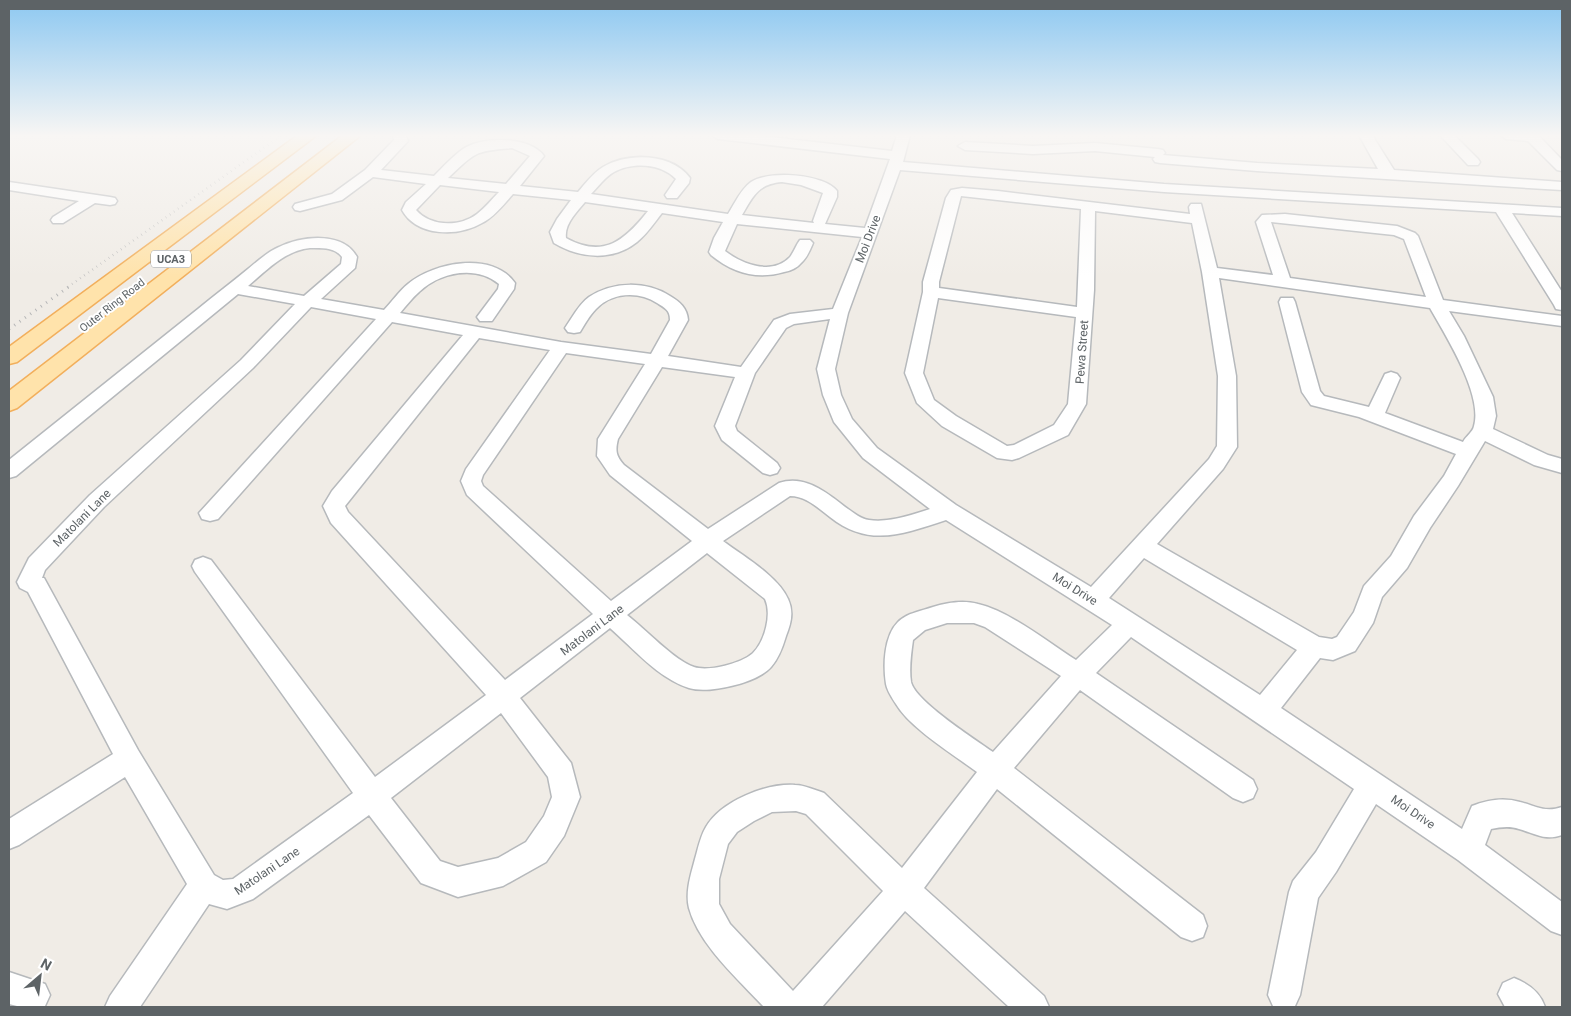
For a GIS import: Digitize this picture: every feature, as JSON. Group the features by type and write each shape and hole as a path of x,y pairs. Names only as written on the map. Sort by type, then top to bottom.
{"main road":[{"name":"Outer Ring Road","path":"9,357 245,182"},
{"name":"Outer Ring Road","path":"9,384 274,182"},
{"name":"UCA3","path":"9,403 292,182"}],"street":[{"path":"300,207 338,197 357,182"},
{"path":"434,182 411,205 409,210 410,214 433,228 460,225 481,218 514,182"},
{"path":"465,182 733,219 870,234"},
{"path":"595,182 581,197 558,232 559,240 573,249 588,252 608,250 627,242 659,208"},
{"path":"672,195 682,182"},
{"path":"762,182 758,183 751,189 718,244 717,252 725,259 746,269 757,272 772,272 791,264 798,258 805,242"},
{"path":"810,182 830,191 830,197 820,221"},
{"name":"Moi Drive","path":"888,182 840,313 826,370 832,395 844,422 870,453 948,511 1093,600 1263,711 1468,850 1562,920"},
{"path":"1185,182 1197,189 1562,212"},
{"path":"1440,182 1458,205"},
{"path":"1506,182 1562,186"},
{"path":"9,186 110,201"},
{"path":"9,199 28,188"},
{"path":"1093,600 1216,464 1226,447 1228,434 1227,376 1210,272 1195,203 1197,189"},
{"path":"1084,313 931,292 931,282 952,198 956,193 998,195 1198,219"},
{"path":"58,220 93,198"},
{"name":"Pewa Street","path":"931,292 914,373 926,403 949,421 1004,453 1021,450 1061,430 1077,404 1080,382 1088,207"},
{"path":"1501,208 1562,305"},
{"path":"1142,546 1314,647 1333,650 1346,644 1364,616 1372,593 1399,562 1422,522 1451,481 1474,440 1483,432 1486,416 1484,397 1455,336 1437,305 1410,236 1397,231 1285,218 1264,219 1263,225 1283,281"},
{"path":"9,470 278,253 290,247 319,243 342,248 351,259 349,265 307,302"},
{"path":"203,566 430,873 458,882 504,871 536,852 554,826 566,797 562,772 503,696 339,517 334,506 339,496 481,324 506,289 507,283 489,270 475,266 443,272 414,287 390,316 210,514"},
{"path":"1210,272 1562,321"},
{"path":"233,288 390,316 481,324 561,347 656,362 746,373"},
{"path":"561,347 478,466 471,481 474,490 611,616 669,664 690,678 706,680 742,672 760,663 769,651 780,618 780,604 773,592 617,470 606,458 604,450 608,439 656,362 679,320 679,312 674,306 656,294 643,290 629,291 603,296 588,308 574,328"},
{"name":"Matolani Lane","path":"307,302 247,364 98,502 36,564 28,582 36,586 129,759 204,885 218,895 231,895 243,889 372,796 707,542 786,488 796,486 805,490 854,522 867,528 889,527 948,511"},
{"path":"1287,302 1313,395 1318,401 1374,416 1468,451"},
{"path":"770,468 729,435 725,426 746,373 780,324 790,319 840,313"},
{"path":"1374,416 1391,378"},
{"path":"1483,432 1541,460 1562,466"},
{"path":"1192,926 995,770 922,715 906,698 899,685 898,662 901,638 907,629 917,622 947,613 976,613 993,620 1078,674 1243,789"},
{"path":"801,1007 904,890 995,770 1078,674 1129,624"},
{"path":"1263,711 1314,647"},
{"path":"9,835 129,759"},
{"path":"1284,995 1304,892 1326,862 1372,785"},
{"path":"786,1007 720,935 704,907 704,879 716,837 726,822 744,811 772,799 796,798 814,803 904,890 1033,1007"},
{"path":"1468,850 1482,816 1501,813 1515,814 1536,823 1554,825 1562,821"},
{"path":"121,1007 204,885"}],"railway":[{"path":"68,287 215,182"},
{"path":"9,329 70,286"}]}
